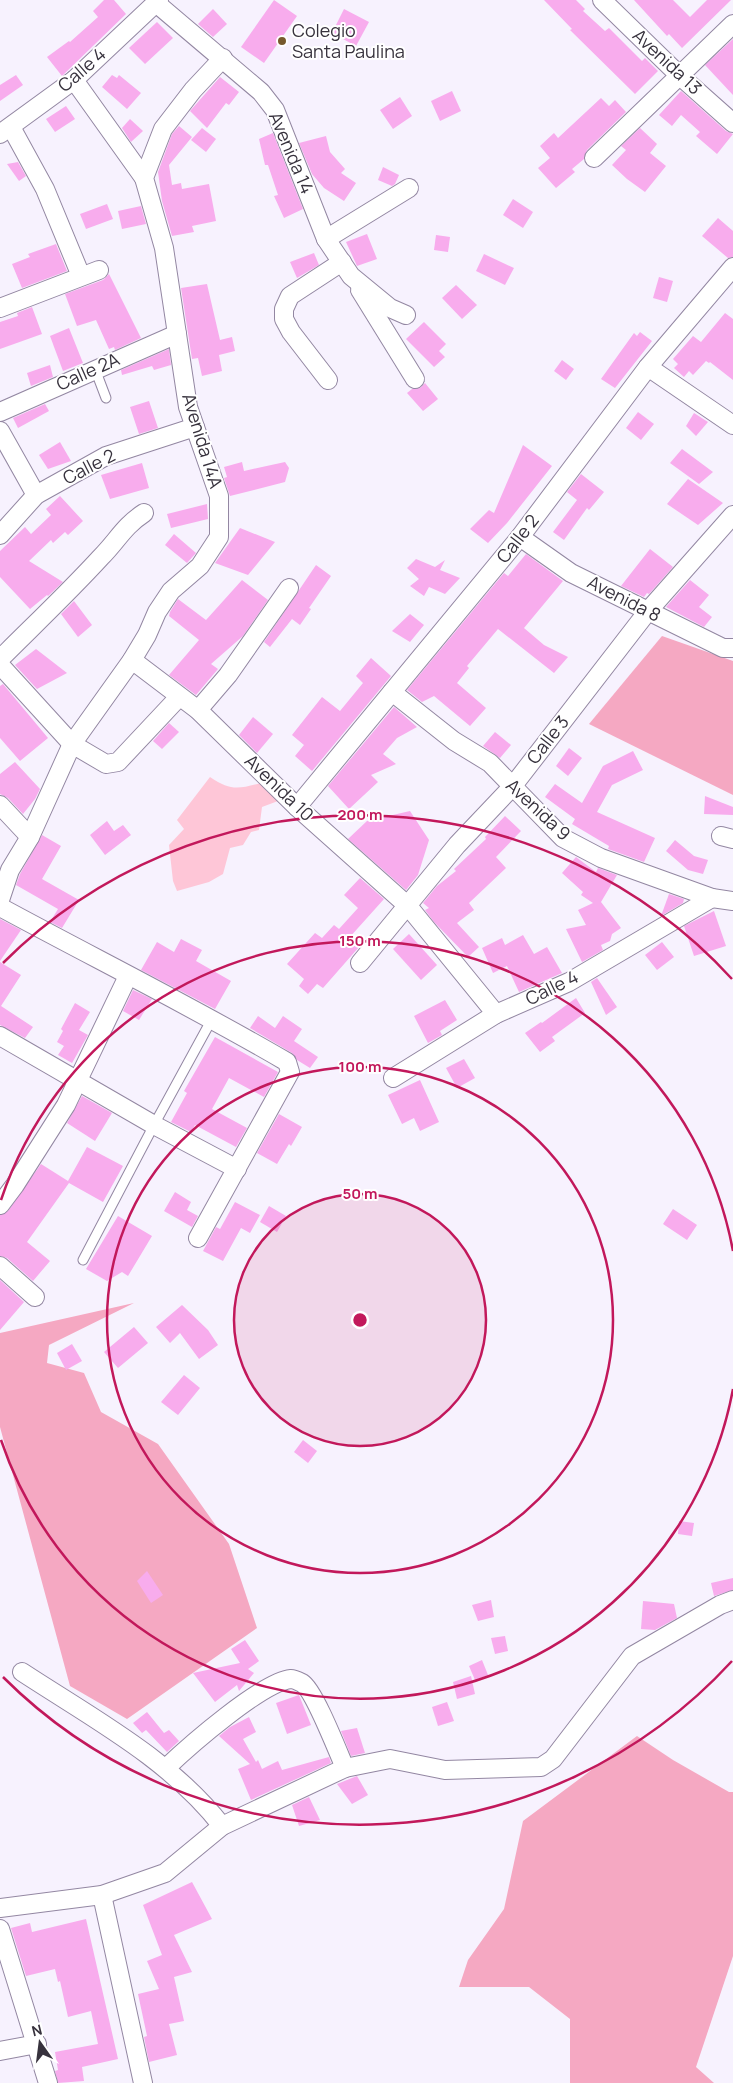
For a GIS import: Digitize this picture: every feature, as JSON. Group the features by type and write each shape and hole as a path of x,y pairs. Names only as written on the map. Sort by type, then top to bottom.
{"street":[{"name":"Avenida 13","path":"602,0 679,75 733,123"},
{"name":"Avenida 14","path":"158,2 261,92 275,110 326,238 347,269 390,308 406,315"},
{"name":"Calle 4","path":"5,131 74,80 158,2"},
{"path":"594,158 733,24"},
{"path":"144,178 163,129 193,90 222,58"},
{"name":"Avenida 14A","path":"0,900 10,870 30,837 72,744 132,660 147,635 157,612 172,591 200,566 220,537 219,496 188,407 164,248 144,178 74,80"},
{"path":"5,131 45,190 81,276"},
{"path":"326,238 409,188"},
{"name":"Calle 2","path":"297,807 520,538 648,367 733,267"},
{"path":"328,380 291,332 284,319 284,309 290,296 347,269 415,379"},
{"path":"0,308 99,270"},
{"name":"Calle 2A","path":"0,412 177,334"},
{"path":"648,367 733,424"},
{"name":"Calle 2","path":"0,535 36,495 106,456 195,426"},
{"path":"0,431 36,495"},
{"path":"0,659 103,556 120,533 144,513"},
{"name":"Calle 3","path":"360,964 457,845 512,787 648,611 733,515"},
{"name":"Avenida 8","path":"520,538 571,573 723,648 733,648"},
{"path":"198,710 228,675 289,588"},
{"name":"Avenida 10","path":"132,660 198,710 297,807 408,906 496,1014"},
{"path":"0,665 72,744 106,764 118,762 179,697"},
{"name":"Avenida 9","path":"392,692 454,740 490,763 563,838 601,858 727,898"},
{"path":"0,805 30,837"},
{"name":"Calle 4","path":"393,1078 496,1014 568,982 727,898"},
{"path":"0,907 128,976 212,1018 287,1062 290,1072 198,1238"},
{"path":"0,1205 15,1185 66,1105 128,976"},
{"path":"0,1036 154,1125 237,1168"},
{"path":"0,1266 35,1297"},
{"path":"0,1908 102,1895 165,1873 222,1826 344,1768 390,1759 445,1770 541,1767 553,1759 632,1656 720,1605 733,1600"},
{"path":"22,1672 166,1768 207,1807 222,1826"},
{"path":"166,1768 194,1742 254,1697 283,1681 293,1679 304,1684 318,1708 344,1768"},
{"path":"102,1895 143,2083"},
{"path":"0,1929 48,2083"},
{"path":"0,2051 37,2044"}],"lane":[{"path":"95,369 106,398"},
{"path":"83,1260 212,1018"}],"shaded area":[{"path":"662,636 733,661 733,795 589,724"},
{"path":"210,777 224,785 235,788 261,783 278,801 262,807 259,830 251,832 243,845 230,848 223,874 209,882 177,891 173,881 169,845 184,829 177,820"},
{"path":"134,1303 49,1345 47,1363 84,1373 101,1412 158,1444 229,1544 257,1628 127,1719 70,1686 0,1427 0,1333"},
{"path":"637,1736 673,1760 729,1792 733,1792 733,1956 696,2067 714,2083 570,2083 570,2019 529,1987 459,1987 468,1960 504,1909 523,1821"}],"building":[{"path":"104,0 114,0 126,14 62,76 47,57 70,42 98,17 93,11"},
{"path":"274,0 297,16 264,63 241,47"},
{"path":"544,0 576,0 585,9 583,11 605,31 609,28 642,61 645,58 658,71 635,94 570,30 572,29"},
{"path":"634,0 673,0 690,17 707,0 731,0 682,48 669,34 667,36"},
{"path":"213,9 227,24 213,37 198,24"},
{"path":"344,9 369,22 356,46 332,33"},
{"path":"157,22 173,38 145,64 129,48"},
{"path":"733,39 733,95 705,65"},
{"path":"16,75 23,85 0,101 0,85"},
{"path":"112,75 117,78 119,75 141,93 127,109 102,87"},
{"path":"220,77 239,92 229,105 226,103 207,128 190,111"},
{"path":"452,91 461,111 440,121 431,101"},
{"path":"681,91 726,131 733,134 717,154 696,136 700,132 681,115 672,126 659,115"},
{"path":"400,97 412,116 393,129 380,110"},
{"path":"601,98 609,106 615,100 626,112 587,150 584,159 572,169 575,172 556,188 538,168 550,158 540,146 554,133 558,138"},
{"path":"66,106 75,119 55,132 46,119"},
{"path":"130,119 143,131 131,142 122,128"},
{"path":"179,126 192,137 169,165 172,185 181,183 182,189 209,184 216,221 192,226 194,232 172,236 162,201 158,172 172,134"},
{"path":"202,128 216,139 206,152 191,140"},
{"path":"640,128 657,144 650,153 666,166 645,192 612,165 626,150 621,146"},
{"path":"273,133 303,209 284,218 274,196 278,195 268,165 265,165 259,139"},
{"path":"326,136 330,152 345,169 341,173 356,183 344,201 324,188 312,174 299,143"},
{"path":"18,162 26,176 19,181 7,164"},
{"path":"383,167 399,175 392,186 378,180"},
{"path":"513,199 533,212 523,228 503,215"},
{"path":"107,204 113,219 86,229 80,214"},
{"path":"141,206 146,224 122,229 118,211"},
{"path":"718,218 733,231 733,257 728,258 702,236"},
{"path":"367,234 377,259 357,266 346,242"},
{"path":"436,235 450,237 448,252 434,250"},
{"path":"56,244 67,271 22,288 12,264 30,257 28,254"},
{"path":"314,253 319,265 297,278 290,262"},
{"path":"484,254 514,268 505,285 476,271"},
{"path":"109,274 141,338 115,350 114,347 109,349 96,320 77,326 65,294 103,280"},
{"path":"659,277 673,281 667,302 653,298"},
{"path":"207,284 220,340 232,337 235,351 219,355 222,371 202,376 198,358 192,359 181,288"},
{"path":"456,285 477,305 462,319 442,298"},
{"path":"32,307 42,334 0,349 0,322 18,316 17,313"},
{"path":"725,313 733,319 733,380 706,361 693,375 689,371 684,377 674,368 678,364 673,359 693,336 701,342"},
{"path":"424,322 446,344 439,351 445,357 434,367 406,339"},
{"path":"69,328 83,363 63,371 50,336"},
{"path":"640,332 652,341 615,388 601,379 634,333 637,336"},
{"path":"169,349 171,365 154,370 152,366 122,375 121,370"},
{"path":"562,360 574,369 566,380 554,371"},
{"path":"50,365 53,377 31,386 27,373"},
{"path":"425,383 438,399 423,411 407,393 412,389 420,388"},
{"path":"149,401 158,428 139,434 130,407"},
{"path":"45,404 49,411 18,428 13,418"},
{"path":"638,412 654,424 641,440 626,428"},
{"path":"694,413 708,422 696,436 686,426"},
{"path":"60,442 71,461 48,469 39,455"},
{"path":"523,445 552,466 507,523 488,543 470,529 489,510 494,513"},
{"path":"682,449 713,472 699,484 670,463"},
{"path":"242,462 244,471 285,462 289,468 285,482 230,496 224,478 227,477 224,467"},
{"path":"142,463 149,488 110,499 101,475"},
{"path":"581,474 604,492 589,510 587,508 564,540 553,532 577,500 567,492"},
{"path":"688,479 723,503 698,525 667,504"},
{"path":"60,496 83,521 68,535 65,532 53,543 51,540 29,561 63,582 30,609 0,577 0,551 25,527 31,534 51,515 46,509"},
{"path":"207,504 208,519 171,528 167,514"},
{"path":"240,528 275,542 248,575 215,563"},
{"path":"174,534 196,553 187,563 165,545"},
{"path":"650,549 673,567 649,594 647,593 644,597 621,586"},
{"path":"526,554 563,581 524,628 544,645 568,657 554,673 498,629 467,666 469,668 457,683 486,708 470,726 434,696 422,702 407,690 504,573 508,576"},
{"path":"416,559 435,567 445,560 440,570 460,578 445,594 429,587 424,596 410,586 419,579 407,568"},
{"path":"316,565 331,576 300,625 292,619 270,647 264,642"},
{"path":"242,580 268,600 243,636 211,664 218,669 196,695 169,675 199,640 169,616 170,612 178,599 206,620"},
{"path":"690,580 709,595 699,607 712,617 704,627 666,607"},
{"path":"74,601 92,625 78,637 61,614"},
{"path":"410,614 424,625 410,642 392,631"},
{"path":"36,649 67,673 37,689 15,665"},
{"path":"371,658 391,676 312,771 295,756 304,745 292,735 322,697 340,711 363,683 356,676"},
{"path":"3,684 48,738 20,761 0,738 0,686"},
{"path":"394,707 417,727 397,738 383,754 396,764 371,775 378,782 349,809 328,786"},
{"path":"253,717 273,734 257,753 239,735"},
{"path":"169,723 179,732 162,749 153,741"},
{"path":"495,732 511,745 500,758 483,746"},
{"path":"569,748 582,758 568,776 556,766"},
{"path":"633,751 643,770 612,785 597,812 655,838 644,862 608,849 609,846 572,824 575,819 545,797 555,784 582,803 603,766"},
{"path":"15,762 40,789 23,814 8,798 0,794 0,774"},
{"path":"705,796 733,807 733,815 704,814"},
{"path":"410,811 429,840 418,875 406,890 348,839 367,821"},
{"path":"505,816 521,831 496,857 506,868 469,903 474,910 457,923 479,947 468,957 434,922 425,910 429,908 423,903 437,886 456,871 454,869 486,839 485,837"},
{"path":"107,821 114,831 123,825 131,835 105,855 90,835"},
{"path":"42,835 61,846 42,879 79,900 62,928 50,922 58,909 16,885 20,874"},
{"path":"675,840 694,856 708,860 703,874 688,870 666,851"},
{"path":"576,857 596,872 598,868 617,875 601,902 621,928 612,934 610,941 601,945 603,950 582,962 566,929 586,925 578,910 593,903 581,895 583,892 562,873"},
{"path":"360,878 384,899 349,938 359,947 323,988 317,984 308,994 299,986 304,979 287,964 315,933 322,938 334,925 339,929 358,908 344,895"},
{"path":"669,894 684,899 683,903 661,916"},
{"path":"714,911 726,946 694,956 684,926"},
{"path":"0,919 21,930 0,961"},
{"path":"409,934 437,965 421,980 393,949"},
{"path":"523,935 534,954 547,947 562,973 519,992 507,966 493,973 482,948 502,938 505,945"},
{"path":"181,939 202,950 196,961 231,981 215,1009 141,970 157,942 174,952"},
{"path":"662,942 674,957 657,970 645,955"},
{"path":"0,962 21,975 1,1006 33,1027 25,1038 0,1025"},
{"path":"597,978 617,1007 606,1015 591,982"},
{"path":"133,990 152,999 139,1020 123,1011"},
{"path":"576,998 585,1013 552,1037 555,1041 540,1052 525,1033"},
{"path":"445,1000 457,1020 440,1031 442,1035 428,1043 414,1016"},
{"path":"75,1003 90,1012 79,1030 88,1035 72,1063 58,1055 64,1046 57,1042 63,1031 61,1029"},
{"path":"258,1016 275,1028 283,1016 302,1029 294,1041 318,1057 310,1068 297,1060 292,1053 250,1028"},
{"path":"215,1037 278,1072 264,1097 229,1078 212,1109 247,1128 236,1147 195,1125 191,1132 171,1122 187,1093 184,1091"},
{"path":"464,1059 475,1078 457,1088 446,1068"},
{"path":"420,1080 439,1122 420,1131 414,1118 402,1124 388,1095"},
{"path":"82,1096 112,1113 95,1141 67,1123"},
{"path":"279,1114 302,1127 291,1146 289,1144 277,1164 257,1153"},
{"path":"87,1147 123,1166 103,1202 69,1183 27,1242 50,1261 33,1281 7,1258 0,1256 0,1215 8,1211 41,1164 68,1181"},
{"path":"175,1192 191,1202 187,1210 198,1216 192,1227 164,1211"},
{"path":"235,1202 260,1215 250,1233 241,1228 223,1261 203,1251 216,1227 220,1229"},
{"path":"269,1206 286,1216 277,1232 260,1222"},
{"path":"673,1209 697,1225 687,1240 663,1224"},
{"path":"118,1216 152,1236 128,1276 122,1272 107,1281 86,1269"},
{"path":"0,1280 24,1302 0,1330"},
{"path":"182,1305 208,1330 218,1345 199,1359 180,1333 170,1343 156,1327"},
{"path":"134,1327 148,1343 118,1368 104,1352"},
{"path":"72,1344 82,1361 66,1370 57,1353"},
{"path":"184,1375 200,1388 178,1415 161,1402"},
{"path":"303,1440 317,1451 308,1463 294,1452"},
{"path":"679,1521 694,1523 692,1536 678,1534"},
{"path":"147,1571 163,1595 151,1603 137,1581"},
{"path":"733,1578 733,1590 714,1596 711,1583"},
{"path":"491,1600 494,1617 478,1621 472,1605"},
{"path":"643,1601 674,1604 677,1618 655,1630 641,1629"},
{"path":"505,1636 508,1651 495,1654 491,1638"},
{"path":"245,1640 259,1661 248,1669 254,1673 239,1691 237,1685 215,1702 193,1673 240,1663 231,1649"},
{"path":"482,1660 488,1675 475,1680 469,1666"},
{"path":"471,1676 475,1694 457,1699 453,1682"},
{"path":"299,1695 311,1725 287,1734 276,1703"},
{"path":"447,1702 454,1721 438,1726 432,1707"},
{"path":"147,1712 164,1733 169,1730 179,1741 167,1752 146,1730 142,1733 133,1723"},
{"path":"249,1717 256,1732 243,1739 262,1769 278,1761 282,1770 329,1757 331,1763 251,1800 238,1769 250,1764 219,1736 230,1727"},
{"path":"357,1728 365,1753 351,1756 341,1731"},
{"path":"357,1776 368,1795 352,1804 337,1784"},
{"path":"309,1797 320,1820 299,1826 292,1805"},
{"path":"192,1882 212,1919 174,1935 192,1972 174,1977 184,2021 169,2024 177,2055 149,2062 144,2037 147,2036 138,1994 159,1989 147,1961 162,1955 143,1905"},
{"path":"86,1919 118,2059 82,2067 84,2081 58,2083 55,2071 58,2070 55,2052 98,2044 91,2011 68,2017 60,1981 58,1982 55,1969 26,1976 11,1928 30,1923 32,1932"}],"place":[{"name":"Colegio Santa Paulina","path":"282,41"}]}
